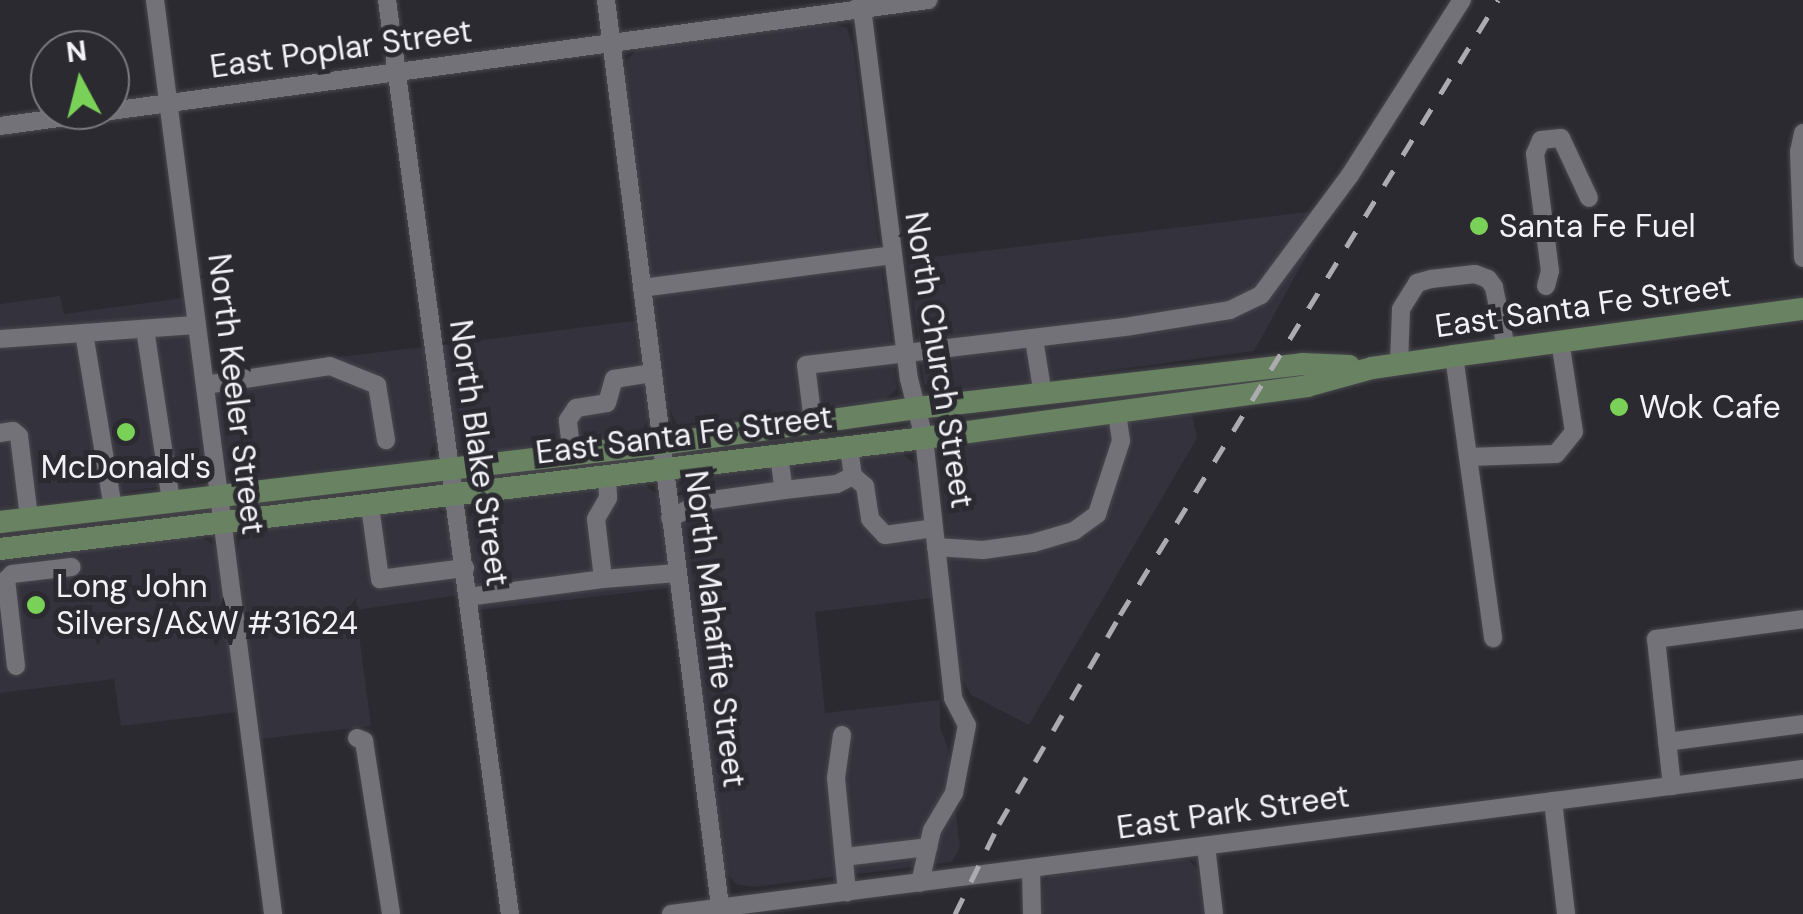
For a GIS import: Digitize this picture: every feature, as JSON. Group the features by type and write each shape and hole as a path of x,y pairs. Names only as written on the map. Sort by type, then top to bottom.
{"main road":[{"name":"East Santa Fe Street","path":"0,549 849,448 1307,386 1372,368 1803,309"},
{"name":"East Santa Fe Street","path":"0,522 1302,364 1372,368"}],"street":[{"name":"North Keeler Street","path":"155,0 273,914"},
{"name":"North Blake Street","path":"388,0 510,914"},
{"name":"North Mahaffie Street","path":"606,0 720,911"},
{"name":"East Poplar Street","path":"0,126 861,4 928,0"},
{"path":"814,422 806,365 1034,339 1230,310 1261,295 1350,175 1462,0"},
{"name":"North Church Street","path":"861,4 906,353 924,438 954,698 967,726 954,794 941,810 928,847"},
{"path":"1803,133 1799,152 1803,258"},
{"path":"1546,286 1550,271 1535,154 1541,140 1560,138 1589,198"},
{"path":"642,288 893,255"},
{"path":"1399,364 1401,309 1407,294 1431,279 1475,274 1488,279 1494,287 1506,348"},
{"path":"0,338 197,325"},
{"path":"145,328 171,501"},
{"path":"84,333 113,508"},
{"path":"1034,339 1043,395"},
{"path":"1468,457 1556,454 1574,432 1560,340"},
{"path":"1454,356 1493,638"},
{"path":"204,385 330,366 377,385 386,440"},
{"path":"572,455 568,420 576,408 606,403 614,379 652,373"},
{"path":"849,448 853,476 865,486 870,519 885,535 935,538 983,550 1033,543 1074,531 1097,514 1121,441 1118,412"},
{"path":"0,433 14,431 18,436 29,518"},
{"path":"778,456 784,490"},
{"path":"716,463 722,498"},
{"path":"670,518 704,501 837,484 853,476"},
{"path":"603,580 596,518 608,498 607,477"},
{"path":"370,506 380,579 464,568"},
{"path":"16,666 6,580 12,574 72,567"},
{"path":"468,597 678,573"},
{"path":"1672,786 1656,639 1803,619"},
{"path":"1667,742 1803,724"},
{"path":"842,735 836,778 847,892"},
{"path":"357,738 364,741 391,914"},
{"name":"East Park Street","path":"672,914 720,911 1803,769"},
{"path":"1553,801 1566,914"},
{"path":"1206,846 1214,914"},
{"path":"844,857 928,847 920,883"},
{"path":"879,852 882,888"},
{"path":"1031,870 1032,914"}],"shaded area":[{"path":"833,23 847,28 853,46 897,389 884,401 677,425 668,406 624,74 627,60 637,50 652,46"},
{"path":"1307,212 1325,222 1254,351 943,393 924,384 908,260"},
{"path":"60,296 64,314 183,298 205,468 200,481 0,509 0,304"},
{"path":"640,320 650,413 642,432 471,456 460,451 455,439 443,345"},
{"path":"423,347 436,436 428,461 245,478 227,471 212,372"},
{"path":"1192,414 1197,438 1029,725 971,695 958,671 940,453 954,443"},
{"path":"900,451 919,468 932,598 815,612 825,713 940,700 940,727 948,748 960,847 952,862 754,887 736,884 724,871 679,487 694,475"},
{"path":"642,482 658,495 670,588 480,610 469,519 478,502"},
{"path":"434,508 445,515 450,526 460,595 356,610 371,726 261,739 237,554 240,535 251,529"},
{"path":"198,536 213,544 218,557 237,712 121,726 114,679 0,693 0,559"},
{"path":"1175,858 1190,861 1197,869 1204,914 1041,914 1043,883 1050,876"}],"railway":[{"path":"955,914 999,824 1120,615 1498,0"}],"place":[{"name":"Santa Fe Fuel","path":"1479,226"},
{"name":"Wok Cafe","path":"1619,407"},
{"name":"McDonald's","path":"126,432"},
{"name":"Long John Silvers/A&W #31624","path":"36,605"}]}
